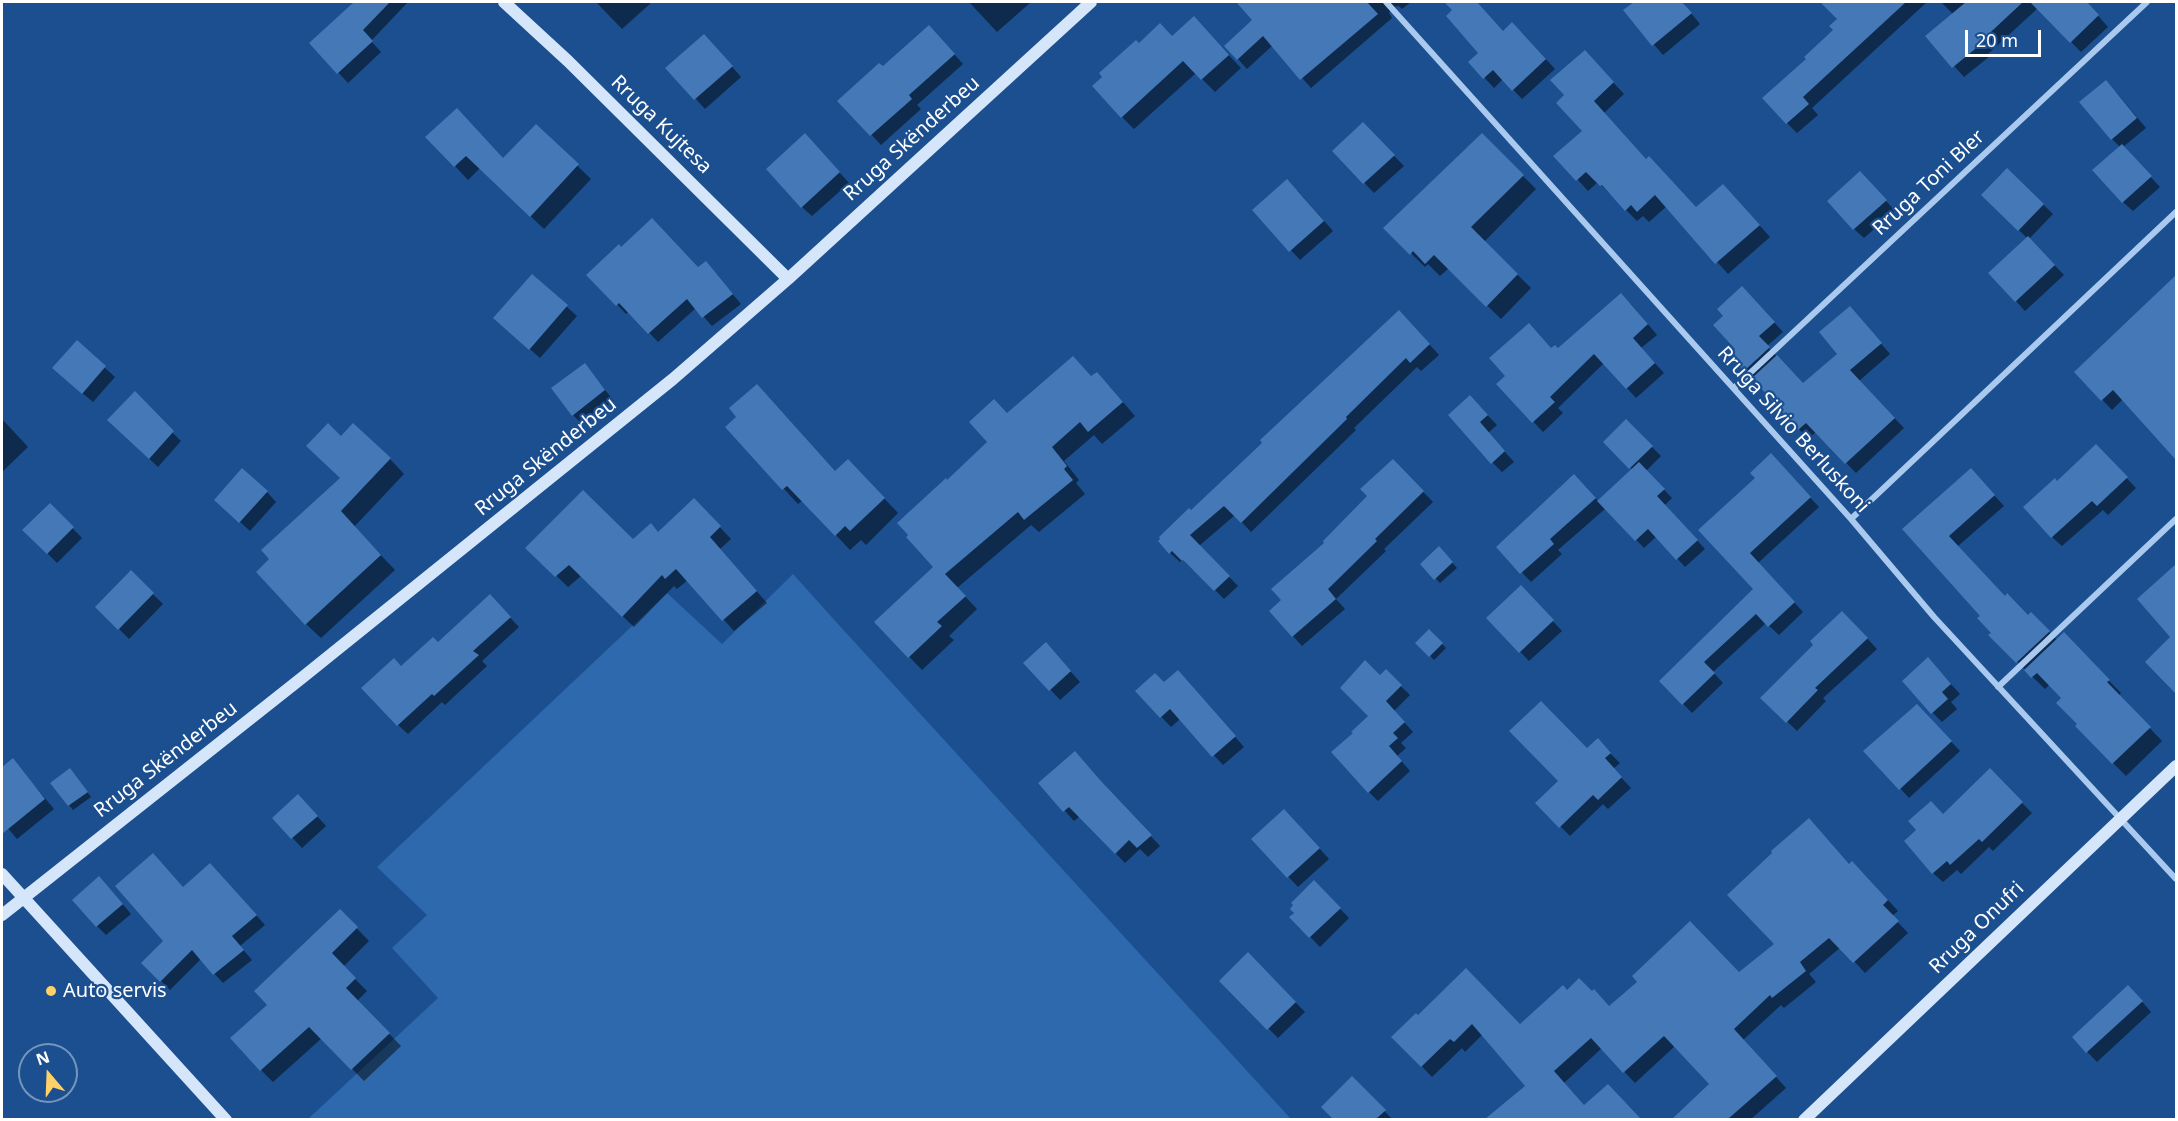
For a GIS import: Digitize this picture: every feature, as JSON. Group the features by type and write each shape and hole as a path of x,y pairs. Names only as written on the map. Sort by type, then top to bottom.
{"main road":[{"name":"Rruga Kujtesa","path":"504,2 576,69 788,279"},
{"name":"Rruga Skënderbeu","path":"2,915 312,670 664,386 788,279 1091,2"},
{"name":"Rruga Onufri","path":"1804,1119 2176,766"},
{"path":"2,874 226,1119"}],"street":[{"name":"Rruga Silvio Berluskoni","path":"1386,2 1851,519 1934,617 2176,879"},
{"name":"Rruga Toni Bler","path":"1734,388 2147,2"},
{"path":"1851,519 2176,212"},
{"path":"1998,687 2176,519"}],"shaded area":[{"path":"793,574 1291,1119 308,1119 438,998 392,948 427,915 377,867 667,593 722,644"}],"building":[{"path":"354,2 390,2 363,30 373,41 337,74 309,43"},
{"path":"1236,2 1367,2 1378,14 1300,80 1263,36 1237,60 1224,46 1252,20"},
{"path":"1444,2 1477,2 1503,31 1512,22 1546,59 1512,91 1493,70 1483,79 1468,62 1478,53 1446,16 1452,10"},
{"path":"1634,2 1682,2 1692,13 1652,46 1623,10"},
{"path":"1820,2 1906,2 1803,97 1809,104 1786,124 1762,98 1806,59 1804,57 1833,30 1829,26 1837,19"},
{"path":"1966,2 2023,2 1979,43 1980,45 1952,68 1925,36"},
{"path":"2030,2 2087,2 2099,15 2070,43"},
{"path":"1194,16 1229,55 1201,80 1183,61 1121,118 1092,86 1102,77 1099,73 1136,40 1139,43 1160,23 1172,36"},
{"path":"929,25 955,54 909,95 912,99 870,136 837,101 879,63 883,66"},
{"path":"704,34 733,66 694,100 665,68"},
{"path":"1585,50 1614,82 1594,101 1646,159 1649,156 1696,207 1723,184 1760,225 1715,264 1655,195 1637,212 1631,205 1625,211 1602,185 1600,186 1586,172 1576,181 1553,156 1582,131 1556,103 1564,95 1550,80"},
{"path":"2106,80 2137,118 2111,140 2079,102"},
{"path":"457,108 503,158 536,124 579,164 530,217 466,156 454,167 425,137"},
{"path":"1363,122 1395,155 1363,184 1332,151"},
{"path":"805,133 840,172 801,208 766,169"},
{"path":"1482,133 1524,175 1471,227 1518,274 1486,307 1434,255 1425,264 1413,251 1410,255 1383,228"},
{"path":"2122,144 2152,176 2122,203 2092,170"},
{"path":"2007,168 2044,204 2018,231 1981,195"},
{"path":"1860,171 1887,200 1853,230 1827,201"},
{"path":"1287,179 1324,221 1289,252 1252,210"},
{"path":"652,218 698,267 706,261 733,294 702,318 687,299 648,334 619,303 616,306 586,275 619,244 621,247"},
{"path":"2028,236 2055,265 2015,302 1988,273"},
{"path":"532,274 568,305 529,350 493,318"},
{"path":"2176,275 2176,460 2113,390 2101,401 2074,372"},
{"path":"1742,286 1775,322 1759,336 1770,347 1744,371 1729,355 1735,349 1713,325 1723,316 1717,309"},
{"path":"1621,293 1648,324 1633,338 1655,363 1626,389 1594,354 1550,397 1555,402 1532,423 1496,384 1505,376 1489,358 1529,323 1551,348 1555,345 1558,348"},
{"path":"1850,306 1882,343 1850,370 1895,418 1845,464 1806,423 1798,430 1752,378 1777,355 1803,383 1837,354 1819,332"},
{"path":"1399,310 1430,344 1410,363 1406,358 1241,523 1224,506 1190,535 1230,576 1214,591 1183,560 1172,551 1169,554 1158,541 1159,537 1262,443 1260,440"},
{"path":"77,340 106,366 82,394 52,368"},
{"path":"1073,356 1091,376 1097,372 1123,402 1088,432 1080,422 1052,447 1067,466 1064,469 1073,480 1024,520 1018,512 945,574 966,596 937,622 942,626 908,658 874,622 933,567 906,537 908,535 897,523 987,442 969,422 994,399 1007,413"},
{"path":"585,363 605,390 572,416 551,388"},
{"path":"757,384 835,471 848,459 885,498 850,531 845,526 835,536 787,486 782,490 725,427 736,417 729,408"},
{"path":"135,391 174,431 149,459 107,420"},
{"path":"1470,395 1488,415 1480,422 1505,451 1491,464 1448,415"},
{"path":"1626,419 1653,446 1629,469 1603,442"},
{"path":"328,423 341,436 353,423 391,458 341,511 381,555 305,625 256,572 269,559 261,550 340,478 306,446"},
{"path":"2096,444 2128,477 2097,506 2092,501 2051,538 2023,507 2055,478 2057,481"},
{"path":"1771,453 1811,497 1750,553 1795,602 1768,627 1756,614 1704,662 1715,673 1682,705 1659,681 1753,589 1698,530 1755,478 1750,473"},
{"path":"1393,459 1424,491 1328,589 1336,599 1292,637 1269,611 1281,600 1271,589 1324,543 1323,541 1367,496 1360,489"},
{"path":"1639,462 1665,489 1657,496 1698,540 1676,560 1648,529 1635,541 1597,501"},
{"path":"242,468 268,491 239,523 214,500"},
{"path":"1971,468 1995,495 1949,536 2005,596 2007,593 2028,615 2031,612 2050,631 2016,663 1988,635 1991,633 1977,618 1980,616 1902,529"},
{"path":"1574,474 1596,498 1550,539 1554,544 1520,574 1496,547"},
{"path":"583,490 633,539 651,523 658,532 694,498 721,526 710,537 757,591 722,621 676,569 665,579 662,575 622,617 569,565 555,577 525,548"},
{"path":"50,503 74,527 47,554 22,530"},
{"path":"1439,546 1453,562 1434,580 1420,564"},
{"path":"2176,564 2176,694 2145,662 2170,637 2137,599"},
{"path":"131,570 154,593 118,630 95,607"},
{"path":"1521,585 1554,620 1519,653 1486,618"},
{"path":"490,594 511,617 473,651 479,655 397,726 361,688 394,658 401,666 433,637 438,642"},
{"path":"1842,611 1868,638 1815,688 1818,690 1786,723 1760,698 1813,645 1810,641"},
{"path":"1429,629 1443,643 1429,657 1415,643"},
{"path":"2064,632 2110,680 2107,682 2151,727 2112,764 2056,703 2061,698 2037,673 2031,678 2024,670"},
{"path":"1046,642 1071,671 1049,691 1023,663"},
{"path":"1928,657 1951,684 1942,692 1948,699 1931,714 1902,681"},
{"path":"1365,660 1380,675 1386,669 1402,685 1386,701 1405,722 1393,733 1398,738 1389,746 1402,761 1368,793 1331,752 1368,716 1340,688"},
{"path":"1178,670 1236,736 1212,757 1170,709 1160,718 1135,691 1155,673 1164,682"},
{"path":"1541,701 1587,748 1598,738 1611,753 1605,758 1622,777 1598,800 1593,795 1559,828 1535,803 1558,781 1509,731"},
{"path":"1917,704 1952,741 1899,790 1863,751"},
{"path":"1075,751 1152,835 1137,848 1129,840 1115,854 1069,807 1063,812 1038,783"},
{"path":"13,758 45,799 2,834 2,767"},
{"path":"70,768 88,792 68,806 50,783"},
{"path":"1990,768 2023,802 1982,842 1979,839 1950,865 1947,861 1932,874 1904,841 1916,830 1908,821 1931,801 1943,814"},
{"path":"298,794 318,816 291,839 272,818"},
{"path":"1284,809 1320,848 1287,878 1251,839"},
{"path":"1809,818 1849,864 1852,861 1888,900 1883,905 1899,921 1853,963 1829,938 1800,962 1806,971 1772,998 1770,995 1734,1029 1777,1076 1728,1119 1672,1119 1709,1084 1664,1036 1623,1073 1591,1038 1554,1071 1584,1105 1608,1084 1641,1119 1485,1119 1525,1086 1472,1024 1454,1042 1450,1039 1421,1067 1391,1037 1416,1013 1418,1015 1466,968 1520,1024 1563,985 1567,990 1579,978 1592,991 1594,989 1609,1006 1637,982 1632,976 1690,921 1739,972 1774,944 1727,895 1772,853 1771,851"},
{"path":"153,853 183,887 210,863 257,915 232,936 244,950 213,975 192,950 160,982 141,963 163,941 115,886"},
{"path":"99,876 123,904 96,927 72,900"},
{"path":"1314,880 1341,908 1309,938 1289,917 1294,913 1290,909 1293,905 1291,903"},
{"path":"340,909 358,927 332,953 356,978 346,988 390,1033 351,1070 309,1027 260,1071 230,1038 267,1005 254,991"},
{"path":"1248,952 1296,1002 1267,1030 1219,981"},
{"path":"2128,985 2143,1001 2086,1053 2072,1037"},
{"path":"1352,1076 1386,1110 1376,1119 1333,1119 1321,1107"}],"place":[{"name":"Auto servis","path":"51,991"}]}
